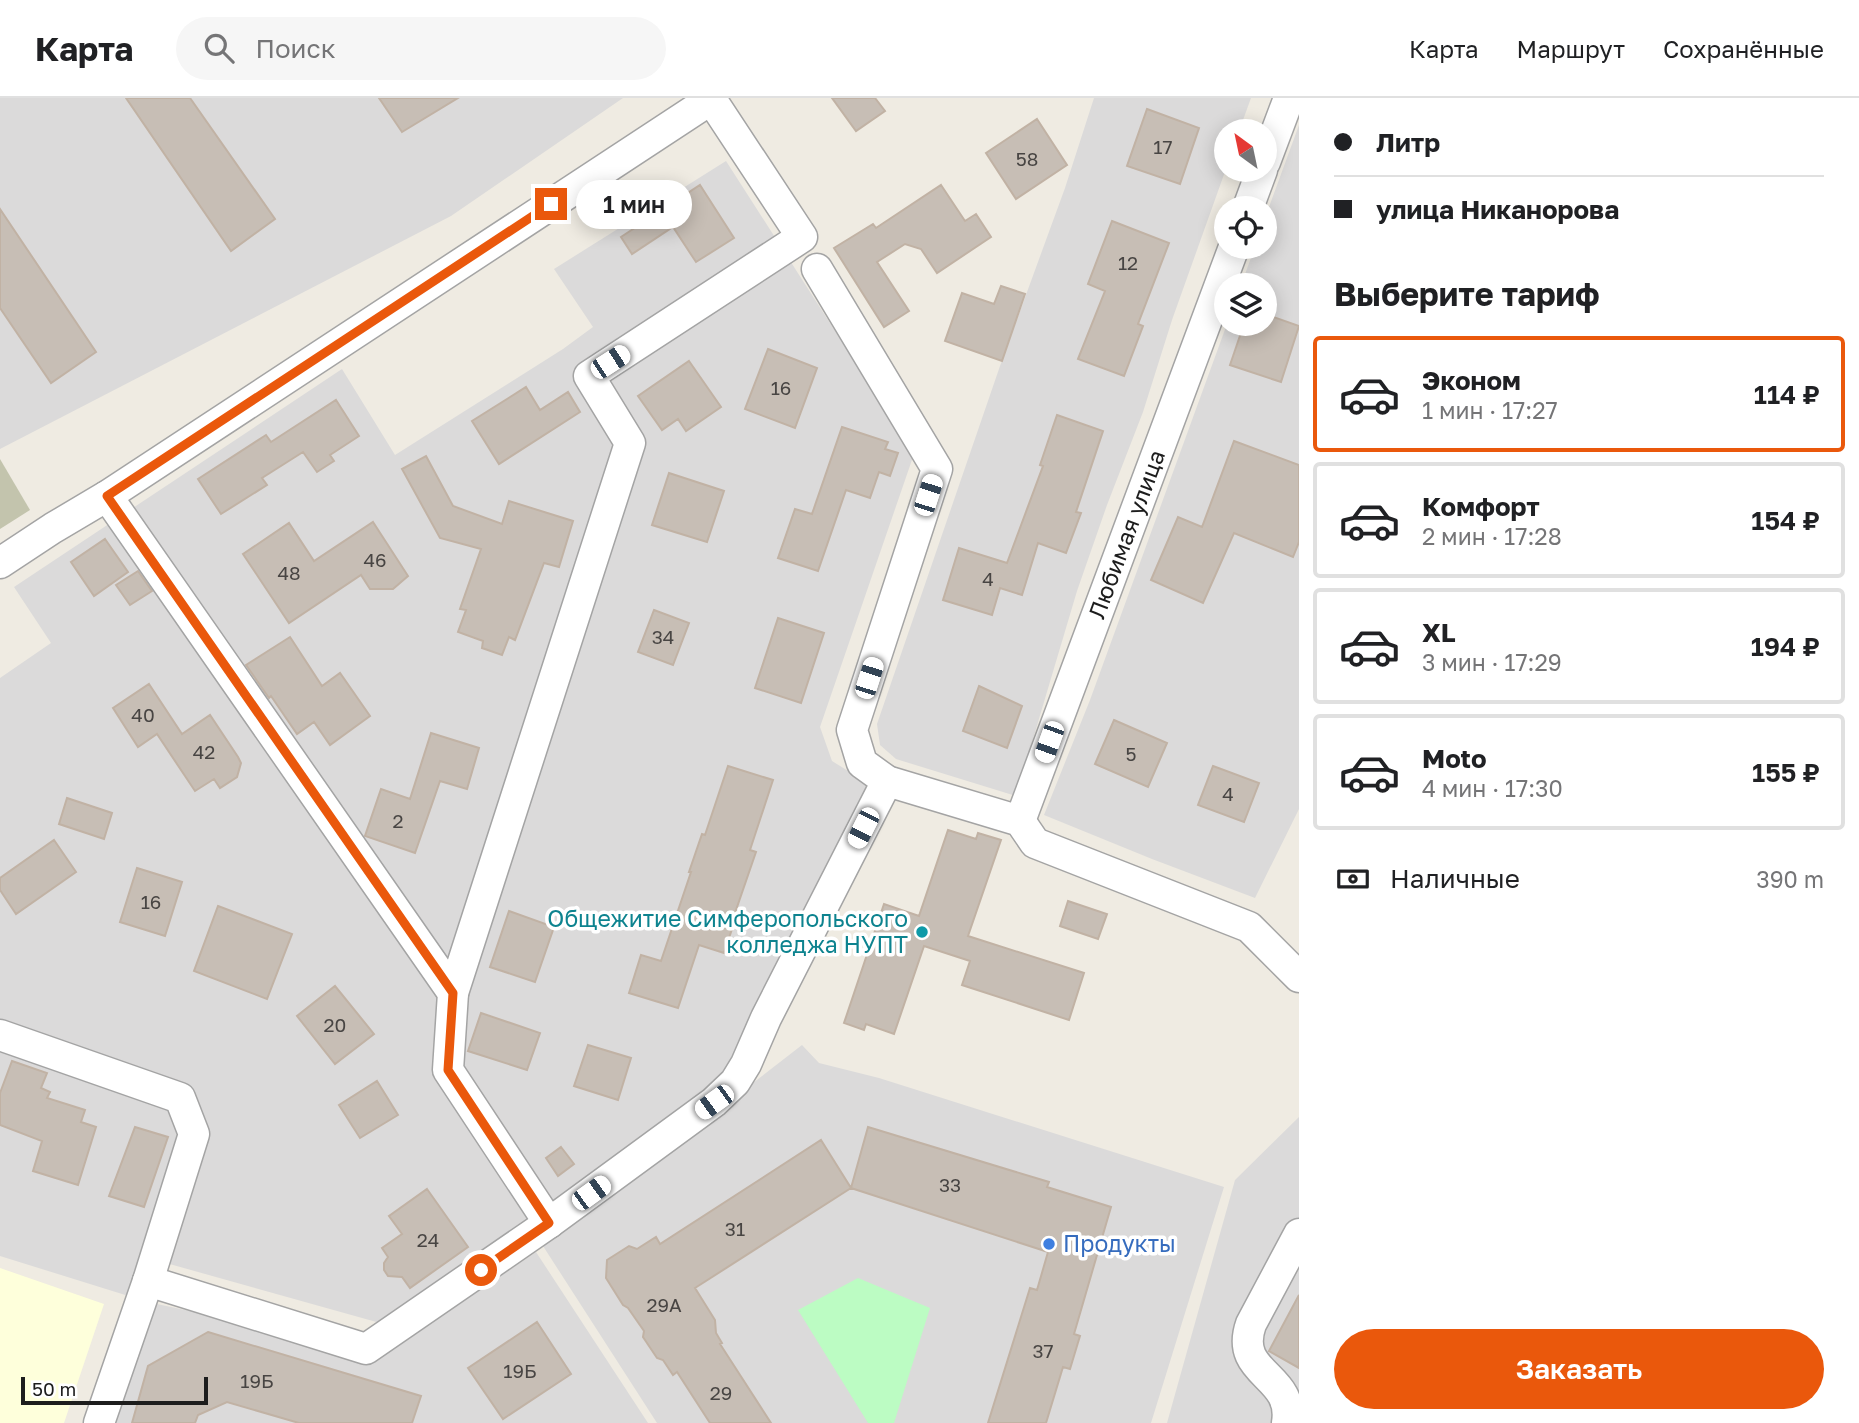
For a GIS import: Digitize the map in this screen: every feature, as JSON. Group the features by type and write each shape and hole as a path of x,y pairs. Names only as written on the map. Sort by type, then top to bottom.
{"street":[{"path":"1278,127 1289,98"},
{"path":"0,563 107,496 712,99 802,237 589,376 630,443 453,993 448,1070 549,1223"},
{"name":"Любимая улица","path":"1020,821 1230,259"},
{"path":"817,269 937,468 852,730 862,763 887,781 1020,821 1035,843 1249,927 1299,977"},
{"path":"107,496 453,993"},
{"path":"148,1281 366,1349 549,1223 714,1102 735,1082 887,781"},
{"path":"0,1035 180,1098 194,1134 148,1281 99,1423"},
{"path":"1287,1423 1285,1399 1277,1384 1256,1366 1250,1356 1247,1334 1299,1234"}],"shaded area":[{"path":"0,98 623,98 451,216 0,449"},
{"path":"1094,98 1251,98 1243,119 1214,119 1214,182 1221,182 1214,196 1143,412 1077,591 1016,796 896,759 880,745 877,724 1000,366 1065,188"},
{"path":"1299,125 1299,809 1255,898 1044,815 1090,700 1223,336 1277,336 1277,273 1245,273 1251,259 1277,259 1277,196 1273,196"},
{"path":"726,161 914,454 820,727 832,761 874,787 727,1078 553,1212 380,1323 166,1263 152,1303 386,1352 536,1252 648,1423 107,1423 151,1303 0,1256 0,678 51,643 14,587 342,369 395,455 563,349 593,327 554,269"},
{"path":"0,459 30,510 0,529"},
{"path":"802,1045 819,1063 879,1078 1224,1187 1151,1423 657,1423 543,1246"},
{"path":"1299,1117 1299,1423 1167,1423 1235,1180"},
{"path":"0,1268 104,1304 64,1423 0,1423"}],"green space":[{"path":"858,1278 930,1308 894,1423 868,1423 798,1310"}],"building":[{"path":"126,98 190,98 275,219 231,251"},
{"path":"379,98 458,98 402,132"},
{"path":"832,98 875,98 885,111 856,131"},
{"path":"1147,109 1199,128 1180,184 1127,166"},
{"path":"1037,119 1067,165 1016,199 986,153"},
{"path":"700,185 734,238 696,262 673,227 632,254 621,237"},
{"path":"941,185 965,221 976,214 991,237 937,273 921,249 905,244 877,262 909,311 884,327 834,248 873,224 876,228"},
{"path":"0,209 96,352 51,383 0,308"},
{"path":"1112,221 1169,243 1138,324 1143,326 1124,376 1078,359 1105,291 1088,284"},
{"path":"1001,286 1025,294 1002,361 945,341 962,293 994,304"},
{"path":"1277,318 1299,326 1281,382 1230,365 1240,336 1277,336"},
{"path":"768,349 817,368 795,428 745,409"},
{"path":"689,361 721,407 686,431 678,419 662,430 638,396"},
{"path":"526,387 540,410 568,392 580,412 499,464 472,421"},
{"path":"336,400 359,436 330,455 334,461 317,472 303,452 262,478 267,485 221,514 198,479 266,435 271,442"},
{"path":"1057,415 1103,431 1076,512 1081,513 1066,553 1038,543 1022,595 1000,588 992,615 943,600 959,548 1007,563 1043,466 1040,465"},
{"path":"842,427 888,442 885,449 898,453 890,476 879,472 870,498 846,490 818,571 778,558 795,509 812,514"},
{"path":"1234,441 1299,465 1299,542 1293,557 1234,533 1203,603 1151,580 1178,517 1202,527"},
{"path":"426,456 453,506 502,524 509,501 573,521 559,567 544,563 515,640 509,637 502,655 482,648 483,641 458,632 466,610 460,609 481,549 440,538 402,469"},
{"path":"669,473 724,491 707,542 652,525"},
{"path":"373,522 408,576 393,589 370,589 361,575 289,623 243,554 289,523 314,561"},
{"path":"105,539 128,572 94,596 71,562"},
{"path":"138,571 152,591 130,605 116,585"},
{"path":"654,610 689,623 673,665 638,652"},
{"path":"778,618 824,633 801,703 755,688"},
{"path":"290,637 322,686 340,673 370,716 330,745 314,722 297,734 246,665"},
{"path":"149,684 182,734 210,715 241,763 237,777 220,788 214,779 195,791 157,734 138,747 113,708"},
{"path":"979,686 1022,706 1007,748 963,731"},
{"path":"1114,720 1167,743 1148,787 1095,764"},
{"path":"431,733 479,748 467,789 440,781 415,853 365,836 381,789 410,799"},
{"path":"728,766 773,780 750,850 756,852 724,953 699,945 678,1008 629,993 641,955 661,961 702,834 705,835"},
{"path":"1213,766 1259,783 1244,822 1198,805"},
{"path":"67,798 112,813 104,839 59,824"},
{"name":"Общежитие Симферопольского колледжа НУПТ","path":"948,830 976,839 978,833 1001,840 968,936 1084,973 1069,1020 962,985 970,961 924,946 894,1034 866,1024 864,1030 844,1023 884,904 919,916"},
{"path":"54,840 76,872 16,914 0,890 0,878"},
{"path":"137,868 182,882 165,936 120,922"},
{"path":"1068,901 1107,914 1098,939 1060,926"},
{"path":"218,906 292,934 267,999 194,971"},
{"path":"509,911 554,927 535,982 490,967"},
{"path":"335,986 374,1034 335,1064 297,1016"},
{"path":"481,1013 540,1033 527,1070 468,1051"},
{"path":"588,1045 631,1058 618,1100 574,1086"},
{"path":"12,1061 47,1073 41,1088 50,1092 47,1098 85,1110 81,1122 96,1127 78,1185 33,1171 42,1141 0,1125 0,1093"},
{"path":"377,1081 398,1115 360,1138 339,1105"},
{"path":"135,1127 168,1137 144,1207 109,1196"},
{"path":"868,1127 1049,1182 1047,1187 1111,1207 1074,1334 1080,1336 1070,1369 1063,1367 1046,1423 988,1423 1030,1288 1037,1290 1048,1252 851,1188"},
{"path":"821,1140 851,1188 695,1288 715,1320 716,1333 722,1343 720,1344 771,1423 710,1423 677,1372 673,1375 643,1337 644,1331 606,1278 607,1260 629,1246 637,1249 656,1237 660,1244"},
{"path":"561,1147 574,1164 558,1176 546,1158"},
{"path":"427,1189 468,1247 410,1288 402,1277 388,1276 384,1263 388,1257 382,1248 402,1234 389,1216"},
{"path":"1299,1295 1299,1368 1269,1351"},
{"path":"537,1322 571,1374 503,1419 468,1368"},
{"path":"208,1332 421,1396 412,1423 299,1423 227,1402 198,1415 195,1423 132,1423 148,1366"}],"place":[{"name":"Общежитие Симферопольского колледжа НУПТ","path":"922,932"},
{"name":"Продукты","path":"1049,1244"}],"route":[{"path":"481,1270 549,1223 448,1070 453,993 107,496 551,204"}]}
